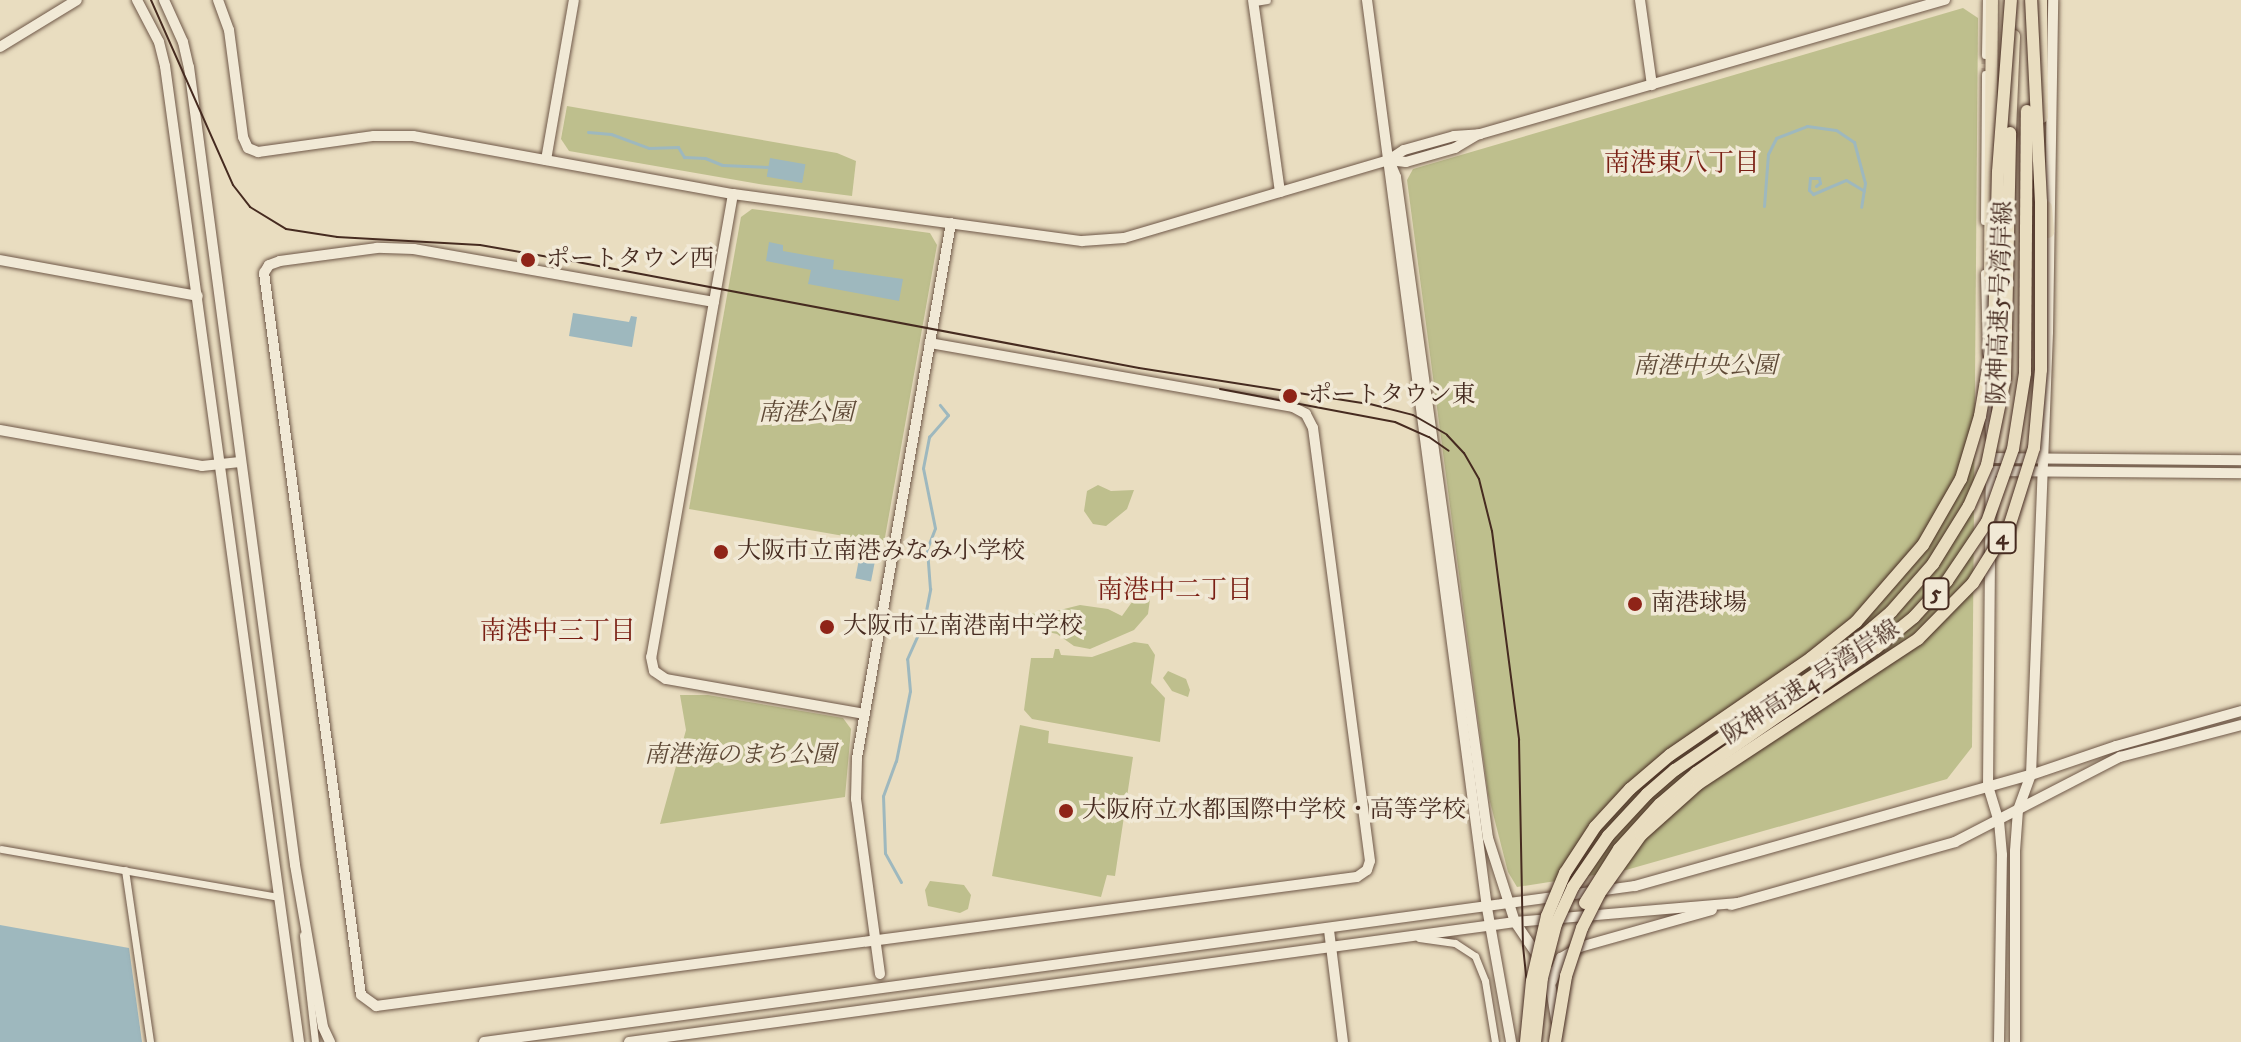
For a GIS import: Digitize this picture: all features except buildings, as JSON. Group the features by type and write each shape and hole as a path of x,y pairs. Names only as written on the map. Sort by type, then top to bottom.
{"highway":[{"path":"1987,413 1992,0"},
{"name":"阪神高速4号湾岸線","path":"1526,1042 1532,981 1547,916 1565,873 1595,827 1630,789 1670,755 1799,667 1856,622 1923,545 1961,479 1975,438 1992,354 1997,193 2013,0"},
{"name":"阪神高速5号湾岸線","path":"1535,1042 1539,997 1556,924 1573,887 1601,845 1661,781 1831,663 1891,612 1946,546 1978,487 1998,421 2006,366 2013,0"},
{"name":"阪神高速4号湾岸線","path":"1557,1042 1566,976 1582,928 1605,885 1641,835 1708,777 1871,674 1918,639 1973,583 2010,524 2034,448 2042,361 2041,202 2029,0"},
{"name":"阪神高速5号湾岸線","path":"1557,1042 1559,978 1576,922 1607,866 1631,834 1696,773 1905,625 1947,581 1987,522 2013,449 2025,373 2029,0"},
{"path":"2043,0 2042,117 2048,232"}],"street":[{"path":"0,47 77,0"},
{"path":"137,0 159,42 165,66 299,1042"},
{"path":"164,0 183,42 189,67 295,865 315,1042"},
{"path":"218,0 229,30 243,137 248,148 258,152 374,136 413,136 733,194 1082,241 1124,238 1389,160 1406,162 1455,148 1480,134 1945,0"},
{"path":"546,160 574,0"},
{"path":"1267,0 1254,1 1280,192"},
{"path":"1367,0 1487,908 1511,1042"},
{"path":"1640,0 1652,85"},
{"path":"1985,55 1986,0"},
{"path":"2015,1042 2018,810 2031,775 2048,332 2053,0"},
{"path":"1985,74 1987,413 1991,471 1988,787 1999,822 1999,1042"},
{"path":"1389,160 1396,177 1488,838 1515,922 1548,971 1557,1042"},
{"path":"733,194 651,657 654,671 666,679 864,714"},
{"path":"880,974 856,799 857,758 951,223"},
{"path":"714,302 414,249 377,248 280,261 264,273 361,995 376,1006 1357,877 1367,870 1370,861 1313,428 1306,414 1293,407 930,343"},
{"path":"0,260 198,296"},
{"path":"0,430 202,466 240,462"},
{"path":"1990,458 2241,460"},
{"path":"1991,471 2241,473"},
{"path":"484,1042 905,982 1329,930 1635,886 2031,775 2116,746 2241,711"},
{"path":"1551,983 1561,958 1580,947 1955,842 2120,757 2241,725"},
{"path":"1,849 279,897"},
{"path":"295,865 323,1027 330,1042"},
{"path":"125,870 150,1042"},
{"path":"629,1042 1515,922 1738,903"},
{"path":"1329,930 1343,1042"},
{"path":"1415,937 1455,943 1475,956 1485,981 1495,1042"}],"green space":[{"name":"南港中央公園","path":"1963,8 1978,18 1972,747 1947,779 1626,870 1517,887 1508,872 1488,794 1407,180 1413,169"},
{"path":"567,106 837,153 856,161 852,196 759,184 569,151 561,139"},
{"name":"南港公園","path":"752,209 930,233 937,245 884,543 689,509 741,217"},
{"path":"1098,485 1111,491 1134,490 1127,509 1106,526 1093,524 1084,511 1087,491"},
{"path":"1141,598 1150,599 1148,614 1134,630 1090,649 1074,646 1057,634 1017,625 1019,613 1044,614 1080,605 1108,609 1122,616 1132,602"},
{"path":"1134,642 1148,644 1155,655 1151,683 1165,698 1160,742 1032,719 1024,710 1031,658 1053,658 1055,649 1059,649 1061,655 1092,657"},
{"path":"1168,671 1186,679 1190,690 1188,697 1172,691 1163,678"},
{"name":"南港海のまち公園","path":"680,695 708,695 843,718 851,729 845,797 660,824 686,730"},
{"name":"大阪府立水都国際中学校・高等学校","path":"1020,725 1049,731 1048,743 1133,757 1115,876 1107,875 1101,897 992,876"},
{"path":"930,881 964,885 971,895 968,909 960,913 928,906 925,890"}],"water":[{"path":"770,158 805,164 802,183 767,177"},
{"path":"769,242 783,245 783,251 834,260 833,269 903,279 899,301 808,284 811,270 766,261"},
{"path":"573,313 629,322 631,316 637,317 632,347 569,336"},
{"path":"862,544 878,547 871,581 855,578"},
{"path":"0,925 129,948 142,1042 0,1042"}],"waterway":[{"path":"1764,206 1768,154 1776,138 1807,126 1836,130 1854,142 1865,183 1861,207"},
{"path":"588,132 611,134 649,148 678,147 684,157 705,158 722,165 768,167"},
{"path":"1816,186 1820,183 1819,178 1810,178 1809,190 1813,194 1846,180 1864,191"},
{"path":"901,882 885,853 883,796 896,761 910,691 907,659 924,621 930,589 927,549 935,528 923,468 929,437 948,415 940,405"}],"tunnel":[{"path":"1985,55 1985,74"}],"tram line":[{"path":"151,0 233,185 250,207 286,229 337,237 480,245 572,261 1139,368 1370,404 1413,415 1447,435 1464,453 1479,479 1492,531 1519,740 1523,946 1533,1042"},
{"path":"1220,389 1395,422 1429,437 1449,451"}],"place":[{"name":"ポートタウン西","path":"528,260"},
{"name":"ポートタウン東","path":"1290,396"},
{"name":"大阪市立南港みなみ小学校","path":"721,552"},
{"name":"南港球場","path":"1635,604"},
{"name":"大阪市立南港南中学校","path":"827,627"},
{"name":"大阪府立水都国際中学校・高等学校","path":"1066,811"}],"district":[{"name":"南港東八丁目","path":"1682,164"},
{"name":"南港中二丁目","path":"1175,591"},
{"name":"南港中三丁目","path":"558,632"}]}
